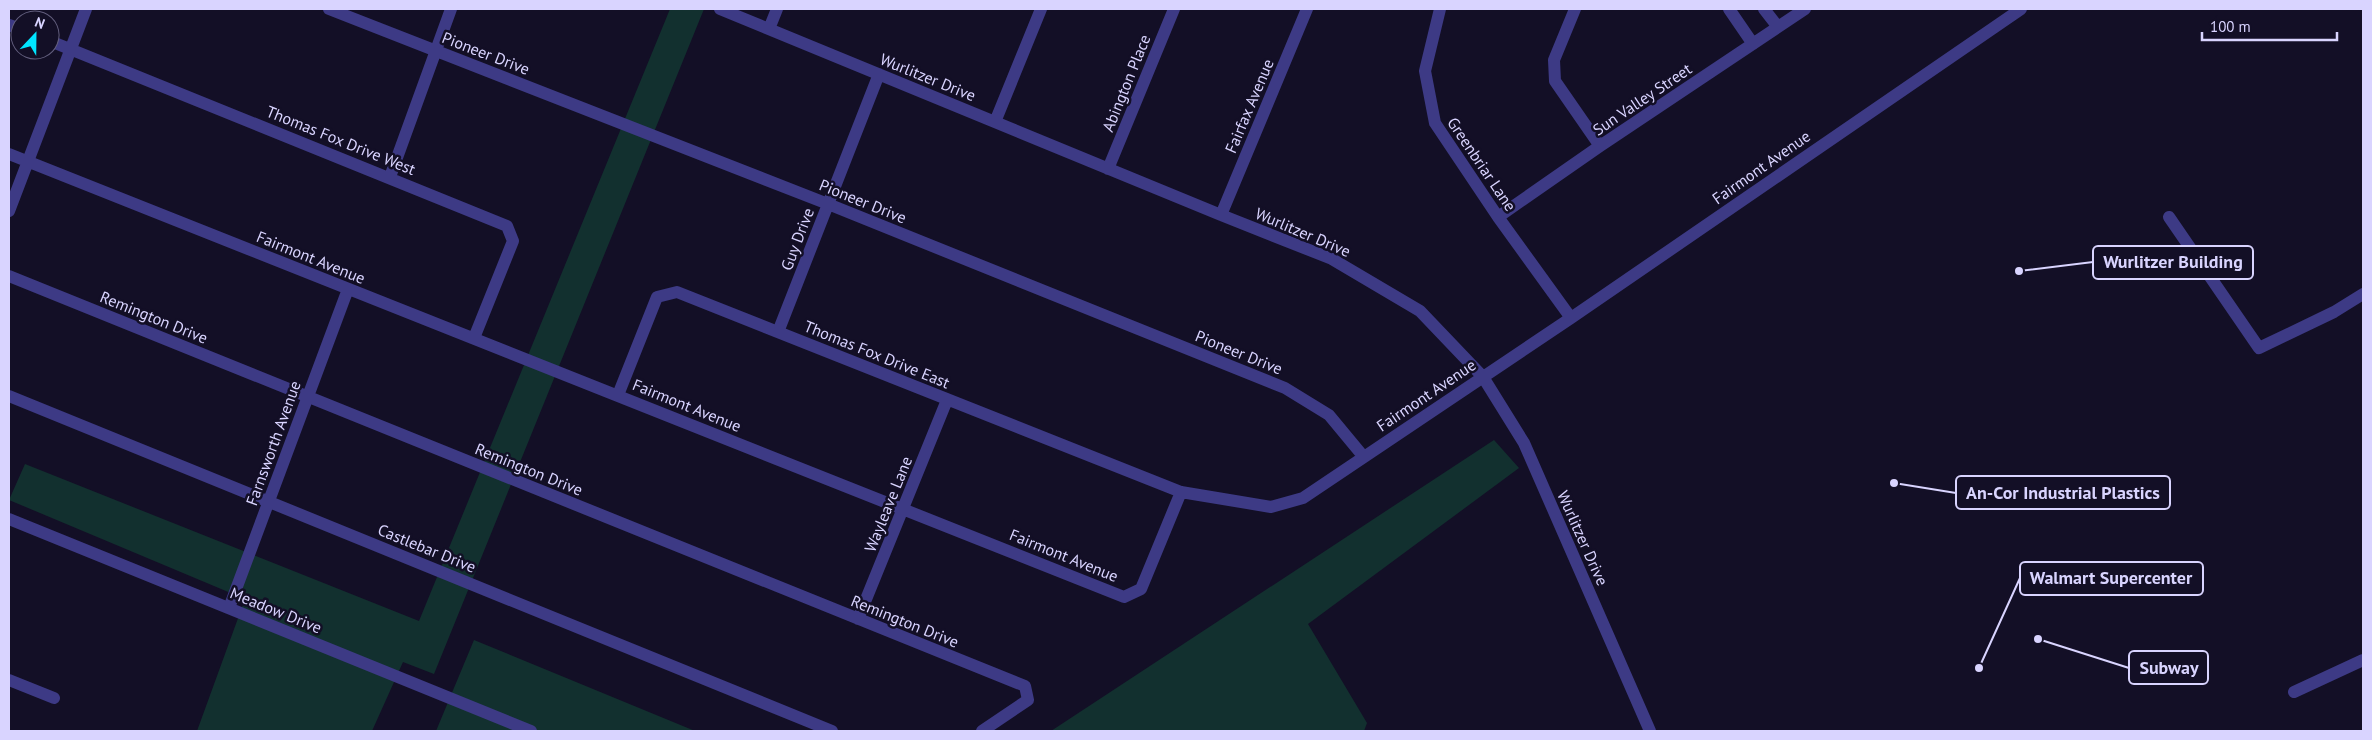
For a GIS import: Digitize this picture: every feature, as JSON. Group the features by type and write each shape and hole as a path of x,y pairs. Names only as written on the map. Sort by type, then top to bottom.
{"street":[{"path":"9,211 86,9"},
{"name":"Pioneer Drive","path":"329,9 828,204 1285,388 1329,416 1363,456"},
{"path":"390,177 451,9"},
{"name":"Wurlitzer Drive","path":"720,9 1332,259 1420,311 1483,376 1524,443 1650,731"},
{"path":"769,29 777,9"},
{"path":"995,122 1041,9"},
{"name":"Abington Place","path":"1108,169 1174,9"},
{"name":"Fairfax Avenue","path":"1221,215 1307,9"},
{"name":"Greenbriar Lane","path":"1440,9 1425,71 1435,123 1498,217 1571,318"},
{"path":"1575,9 1554,60 1554,82 1600,146"},
{"path":"1729,9 1753,44"},
{"path":"1764,9 1778,27"},
{"name":"Sun Valley Street","path":"1498,217 1600,146 1805,9"},
{"name":"Fairmont Avenue","path":"9,154 1124,597 1141,589 1181,492 1272,506 1303,498 1571,318 2020,9"},
{"name":"Thomas Fox Drive West","path":"60,45 390,177 506,226 513,241 474,338"},
{"name":"Guy Drive","path":"778,332 879,74"},
{"path":"2169,217 2259,348 2334,312 2363,294"},
{"name":"Remington Drive","path":"9,276 1025,686 1028,700 982,731"},
{"name":"Farnsworth Avenue","path":"229,608 348,289"},
{"name":"Thomas Fox Drive East","path":"618,395 657,297 678,292 1181,492"},
{"name":"Castlebar Drive","path":"9,396 832,731"},
{"name":"Wayleave Lane","path":"858,619 947,400"},
{"name":"Meadow Drive","path":"9,519 531,731"},
{"path":"2294,692 2363,660"},
{"path":"9,680 54,698"}],"green space":[{"path":"670,9 704,9 434,674 403,662 372,731 197,731 245,599 9,500 25,464 419,621"},
{"path":"1494,440 1519,468 1308,624 1367,723 1364,731 1051,731"},
{"path":"474,640 695,731 436,731"}],"place":[{"name":"Wurlitzer Building","path":"2019,271"},
{"name":"An-Cor Industrial Plastics","path":"1894,483"},
{"name":"Subway","path":"2038,639"},
{"name":"Walmart Supercenter","path":"1979,668"}]}
